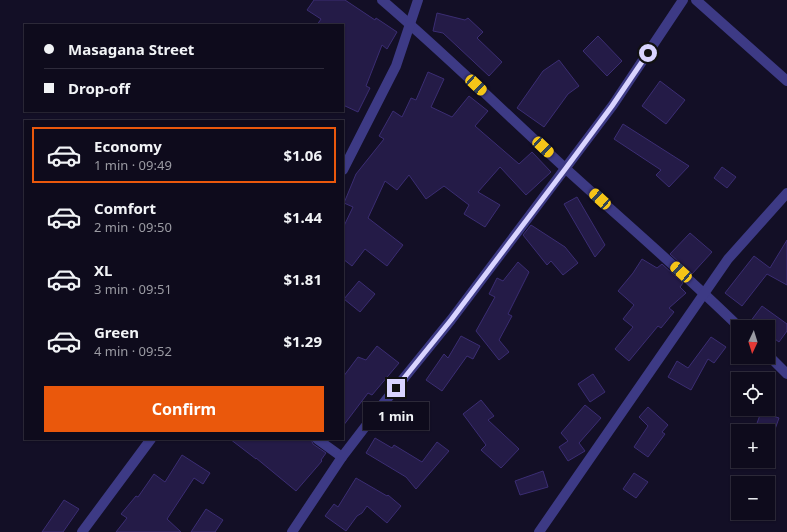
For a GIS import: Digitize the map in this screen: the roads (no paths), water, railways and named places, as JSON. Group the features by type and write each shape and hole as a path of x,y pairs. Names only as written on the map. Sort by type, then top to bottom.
{"street":[{"path":"382,0 410,23 732,320"},
{"path":"344,168 396,66 418,0"},
{"path":"292,532 342,457 451,320 612,106 683,0"},
{"path":"696,0 787,81"},
{"path":"539,532 728,259 787,192"},
{"path":"775,362 787,374"},
{"path":"82,532 150,440"},
{"path":"318,440 342,457"}]}
